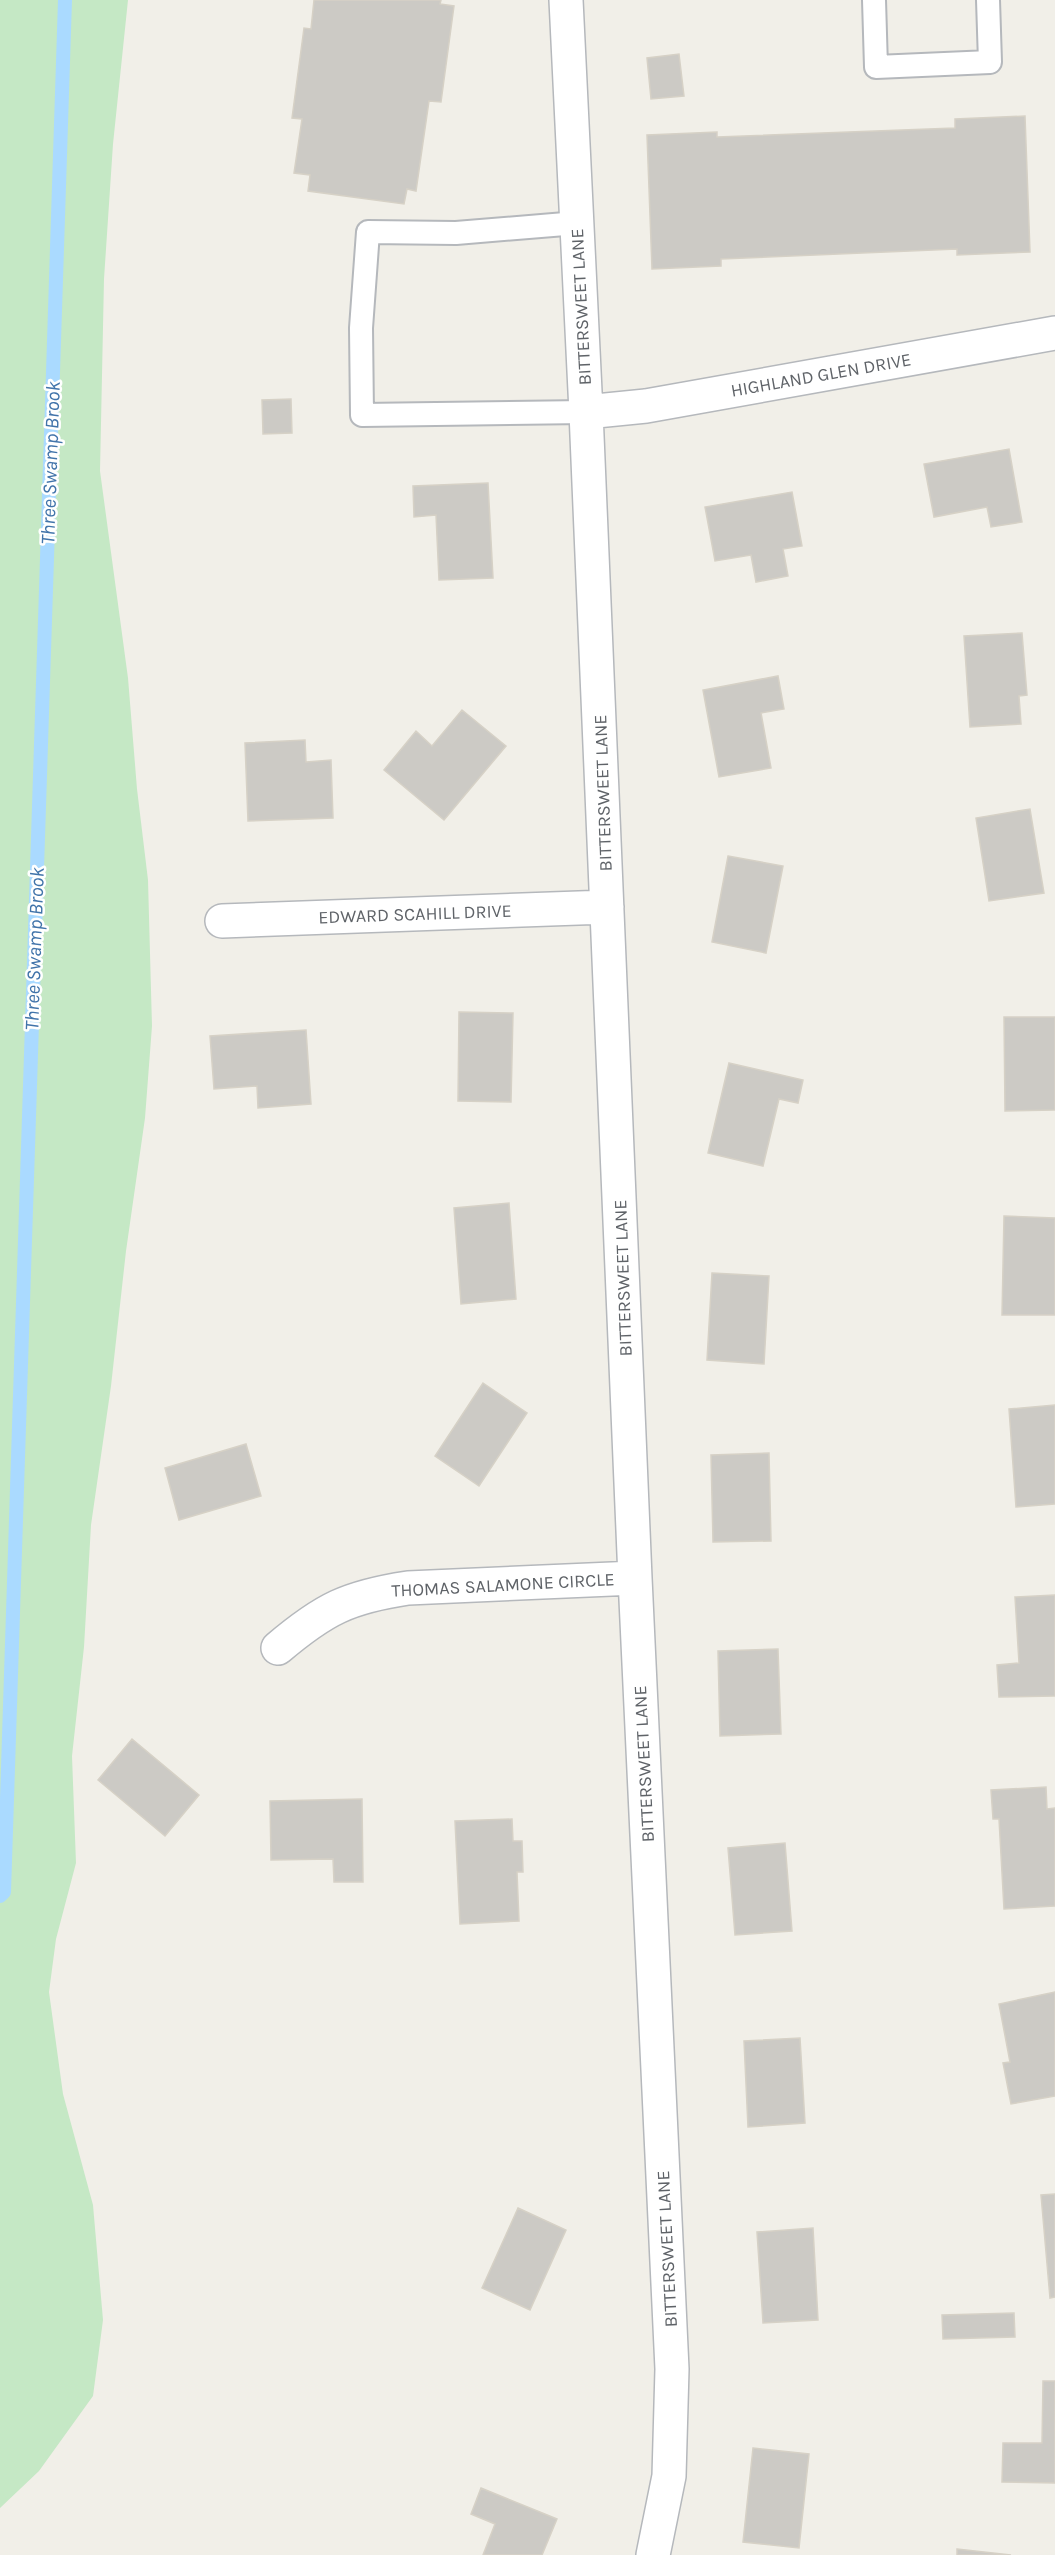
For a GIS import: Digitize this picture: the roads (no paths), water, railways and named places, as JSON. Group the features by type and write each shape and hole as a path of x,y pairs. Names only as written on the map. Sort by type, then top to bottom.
{"street":[{"name":"BITTERSWEET LANE","path":"566,0 672,2369 669,2476 653,2555"},
{"name":"HIGHLAND GLEN DRIVE","path":"586,412 646,406 1055,333"},
{"name":"EDWARD SCAHILL DRIVE","path":"222,921 608,907"},
{"name":"THOMAS SALAMONE CIRCLE","path":"278,1648 325,1612 379,1593 408,1588 635,1578"}],"lane":[{"path":"874,0 876,67 990,62 988,0"},
{"path":"577,223 456,233 368,232 361,328 362,415 586,412"}],"waterway":[{"name":"Three Swamp Brook","path":"0,1896 4,1892 65,0"}]}
